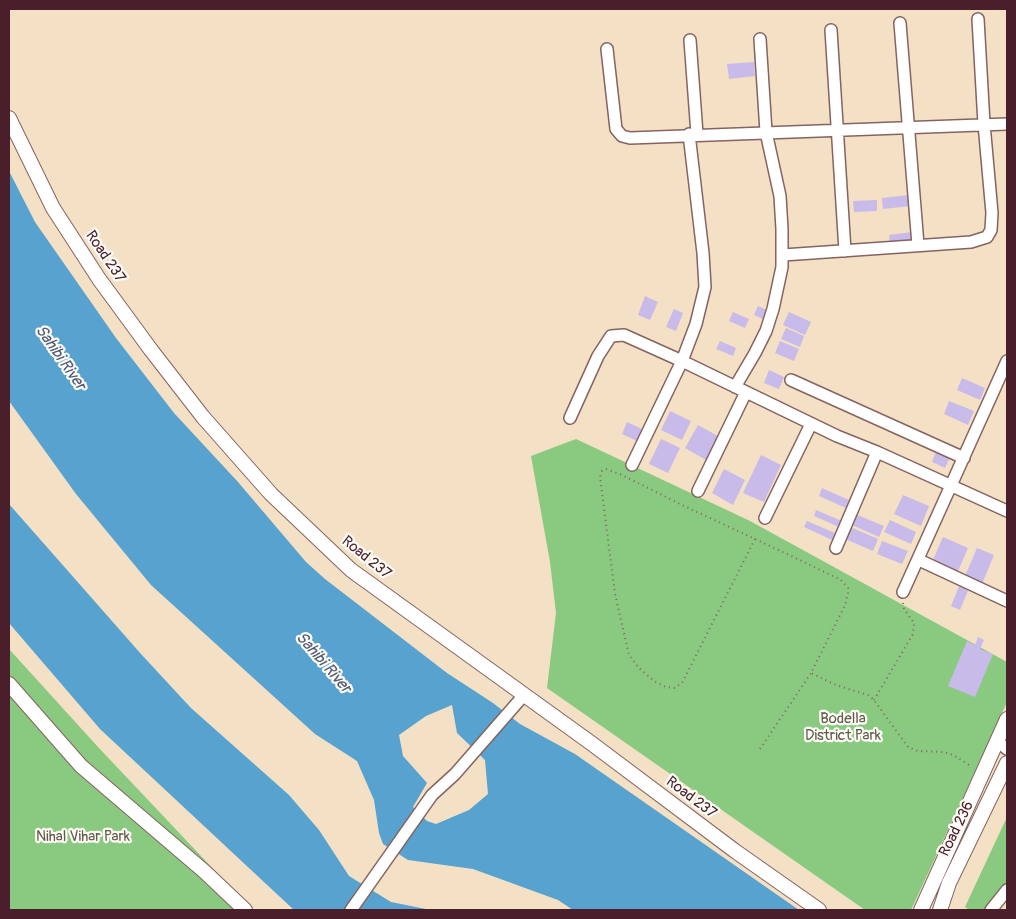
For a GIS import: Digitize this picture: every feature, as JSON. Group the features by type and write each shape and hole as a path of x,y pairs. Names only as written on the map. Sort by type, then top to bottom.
{"street":[{"path":"783,255 970,242 987,237 991,230 992,213 984,124 978,19"},
{"path":"900,23 918,246"},
{"path":"831,30 845,251"},
{"path":"734,387 755,354 766,331 773,309 783,255 780,196 766,132 760,39"},
{"path":"632,465 682,361 696,324 705,287 704,253 693,134 690,40"},
{"path":"608,49 616,129 622,136 630,138 693,134 1007,124"},
{"name":"Road 237","path":"9,118 54,208 99,279 203,417 271,494 350,570 591,743 735,851 819,910"},
{"path":"570,418 598,356 611,336 624,335 811,424 1007,511"},
{"path":"903,592 1007,361"},
{"path":"791,380 964,458"},
{"path":"698,491 746,392"},
{"path":"765,518 811,424"},
{"path":"836,548 877,452"},
{"path":"919,560 1007,601"},
{"path":"9,684 81,766 205,872 246,910"},
{"path":"351,910 432,795 454,774 524,695"},
{"path":"921,910 927,894 1002,745 1007,720"},
{"name":"Road 236","path":"943,909 949,883 1007,763"},
{"path":"991,910 1007,890"},
{"path":"927,894 943,909"}],"path":[{"path":"755,540 682,683 674,688 654,682 628,655 614,584 600,477 602,471 606,469 622,475 841,580 848,588 845,605 811,673 760,749"},
{"path":"874,700 913,634 914,623 904,609 903,592"},
{"path":"811,673 836,685 868,695 874,700 908,747 918,751 944,752 969,764"}],"green space":[{"name":"Bodella District Park","path":"576,439 750,521 1007,662 1007,702 911,910 865,910 547,688 556,613 550,562 531,456"},
{"name":"Nihal Vihar Park","path":"9,649 98,747 252,910 9,910"},
{"path":"1007,817 1007,884 988,910 969,910 965,907"}],"water":[{"name":"Sahibi River","path":"9,171 35,222 116,338 174,413 238,482 306,562 325,579 447,673 493,703 520,724 575,754 799,910 573,910 558,900 473,869 408,860 383,844 379,833 374,800 357,761 315,734 151,585 76,494 9,401","holes":["452,705 457,733 485,760 488,794 469,810 436,824 427,821 413,807 427,783 403,756 399,735 426,716"]},
{"path":"9,504 191,708 289,795 319,830 349,876 391,902 431,910 294,910 100,729 9,623"}],"building":[{"path":"754,62 755,76 729,79 727,64"},
{"path":"910,195 911,206 883,209 882,198"},
{"path":"877,200 877,211 854,212 853,201"},
{"path":"912,232 914,244 890,247 889,235"},
{"path":"645,296 658,302 650,320 638,315"},
{"path":"758,306 767,310 763,319 754,315"},
{"path":"674,309 683,313 676,331 666,327"},
{"path":"733,312 749,319 745,328 729,321"},
{"path":"789,312 811,322 805,335 783,325"},
{"path":"786,328 804,336 800,347 781,339"},
{"path":"720,341 736,348 733,356 716,349"},
{"path":"780,341 799,349 794,361 775,353"},
{"path":"769,370 784,377 779,389 764,383"},
{"path":"962,378 985,388 980,400 957,390"},
{"path":"949,401 974,411 968,425 944,414"},
{"path":"670,411 691,421 682,440 661,430"},
{"path":"627,422 642,429 637,441 622,434"},
{"path":"698,425 718,436 706,460 685,448"},
{"path":"661,439 680,448 668,473 649,464"},
{"path":"937,449 951,455 945,468 932,462"},
{"path":"761,455 781,465 764,502 743,493"},
{"path":"724,469 745,480 733,505 712,493"},
{"path":"822,488 849,500 846,508 819,496"},
{"path":"903,495 929,506 921,526 894,514"},
{"path":"816,510 842,521 839,527 814,516"},
{"path":"855,514 884,526 879,537 850,524"},
{"path":"890,520 916,532 911,544 884,532"},
{"path":"807,521 835,533 832,540 804,527"},
{"path":"850,527 878,539 873,551 845,539"},
{"path":"943,537 968,548 958,571 933,560"},
{"path":"882,541 908,551 902,564 877,554"},
{"path":"977,548 994,555 982,584 965,576"},
{"path":"960,584 969,588 960,610 951,606"},
{"path":"978,637 984,640 980,649 993,654 975,697 948,686 967,641 975,645"}]}
